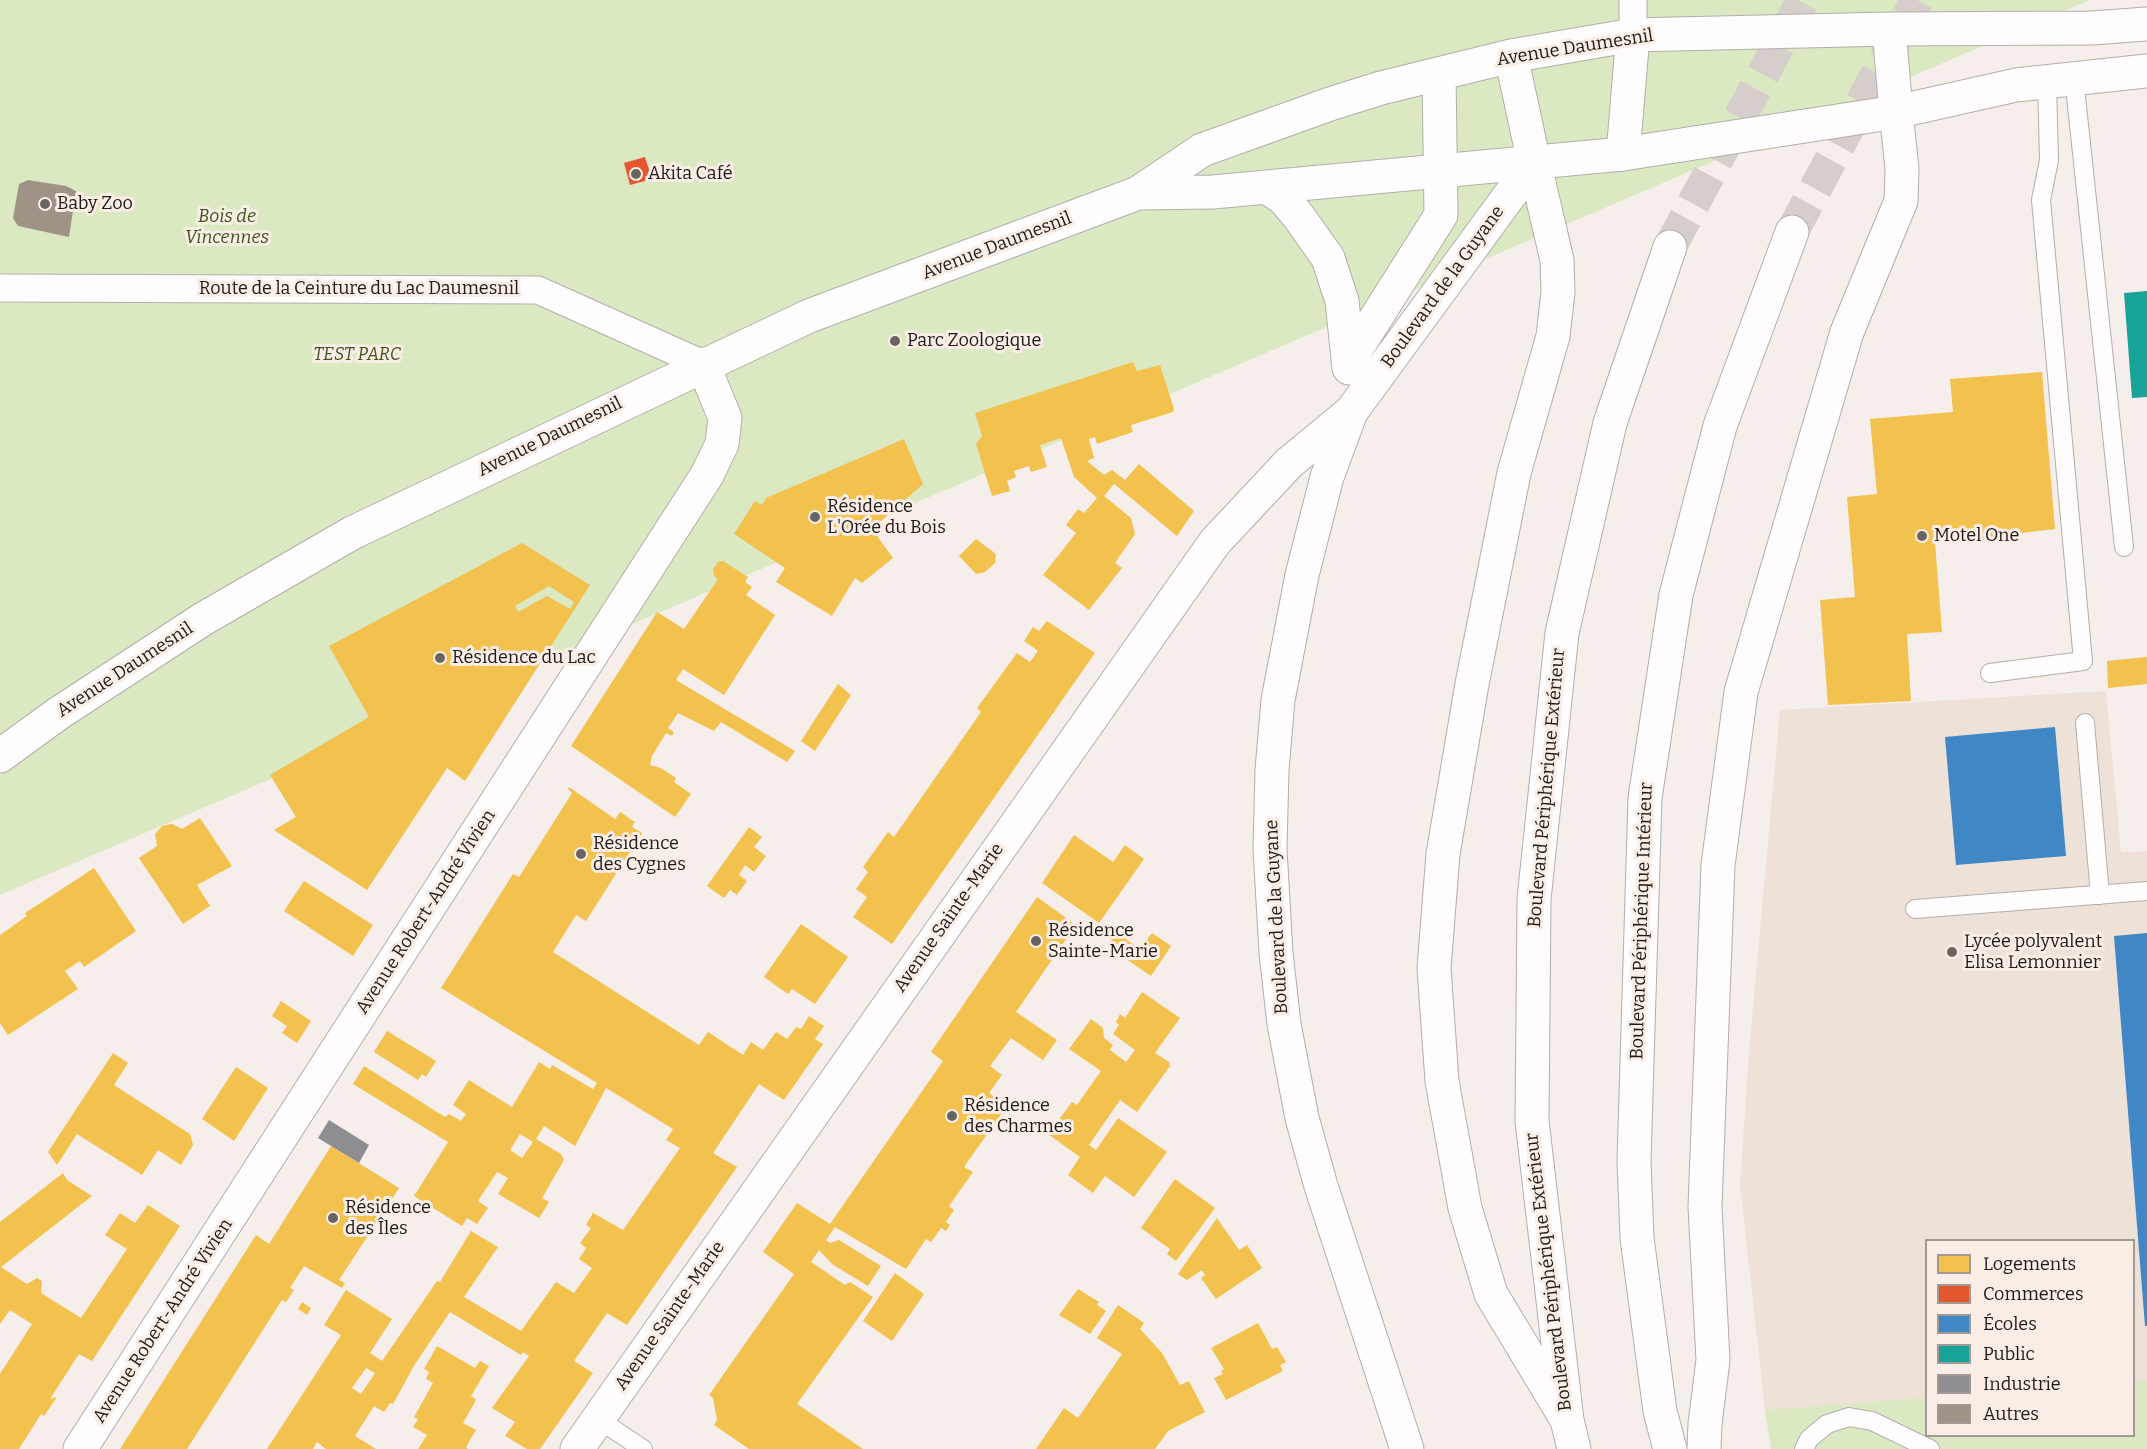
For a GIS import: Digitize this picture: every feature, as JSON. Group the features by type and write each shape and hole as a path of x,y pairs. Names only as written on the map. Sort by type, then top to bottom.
{"main road":[{"name":"Avenue Daumesnil","path":"0,756 59,713 203,619 352,533 703,364 809,316 1138,193 1202,150 1222,141 1365,93 1511,56 1632,35 1889,29 2092,28 2147,24"},
{"path":"1704,1449 1713,1360 1705,1207 1718,865 1741,692 1847,333 1901,201 1902,168 1889,29"},
{"path":"1623,154 1632,35"},
{"path":"1511,56 1557,260 1558,292 1553,336 1514,473 1472,684 1443,854 1434,968 1442,1081 1468,1219 1491,1294 1570,1435"},
{"name":"Avenue Daumesnil","path":"1138,193 1213,192 1268,188 1623,154 1896,112 2016,85 2147,71"},
{"name":"Boulevard de la Guyane","path":"1351,412 1348,362 1441,215 1438,171 1439,74"},
{"name":"Boulevard de la Guyane","path":"1407,1449 1321,1186 1302,1118 1284,1024 1276,953 1270,849 1278,700 1289,634 1315,519 1351,412 1534,162"},
{"path":"1268,188 1284,199 1328,258 1342,302 1348,362"},
{"name":"Boulevard Périphérique Intérieur","path":"1670,1449 1660,1411 1637,1238 1634,1161 1645,798 1676,595 1720,426 1792,232"},
{"name":"Boulevard Périphérique Extérieur","path":"1570,1435 1532,1121 1534,899 1562,633 1610,423 1670,247"},
{"name":"Avenue Robert-André Vivien","path":"80,1449 707,475 722,444 725,418 703,364"},
{"name":"Avenue Sainte-Marie","path":"577,1449 1215,542 1289,463 1351,412"}],"street":[{"path":"1632,35 1633,0"},
{"name":"Route de la Ceinture du Lac Daumesnil","path":"0,288 538,291 703,364"}],"lane":[{"path":"2060,80 2124,547"},
{"path":"1990,673 2082,661 2041,200 2060,80"},
{"path":"2085,723 2100,895"},
{"path":"1915,909 2147,891"},
{"path":"1804,1449 1809,1438 1827,1424 1849,1417 1872,1421 1930,1449"},
{"path":"598,1419 643,1449"}],"shaded area":[{"name":"Lycée polyvalent Elisa Lemonnier","path":"2106,691 2121,852 2147,851 2147,1394 2135,1395 2135,1239 1925,1239 1925,1404 1765,1410 1740,1185 1749,1052 1780,710"}],"green space":[{"name":"TEST PARC","path":"0,0 2090,0 0,895"},
{"path":"2147,1381 2147,1449 1771,1449 1765,1410 1925,1398 1925,1437 2135,1437 2135,1382"}],"building: Logements":[{"path":"1133,362 1137,371 1160,365 1173,412 1131,425 1133,432 1097,444 1095,437 1089,439 1094,458 1087,461 1104,475 1112,470 1125,480 1139,464 1194,511 1177,536 1114,484 1104,496 1131,518 1135,534 1115,563 1122,568 1089,610 1043,575 1076,533 1066,525 1078,509 1084,513 1097,498 1074,477 1061,438 1040,445 1047,467 1031,472 1029,466 1014,471 1016,477 1007,481 1010,491 992,496 976,444 982,436 975,413"},
{"name":"Motel One","path":"2042,372 2055,529 1935,543 1942,632 1907,634 1911,701 1828,705 1820,600 1855,597 1847,497 1877,494 1870,419 1953,412 1950,379"},
{"name":"Résidence L'Orée du Bois","path":"904,439 923,484 872,529 893,558 862,583 855,578 832,616 776,582 785,568 734,534 755,501 762,505 766,498"},
{"path":"976,539 996,554 995,563 985,572 976,574 959,556"},
{"name":"Résidence du Lac","path":"522,543 590,585 465,781 447,768 367,890 274,830 296,817 270,775 369,717 329,646","holes":["549,586 574,602 570,609 547,596 518,612 515,606"]},
{"path":"723,561 748,577 745,582 752,587 746,595 775,615 724,695 683,669 676,680 795,751 787,762 721,722 714,731 678,713 668,728 674,732 672,736 666,733 652,756 650,765 661,768 676,778 674,782 691,794 675,817 571,746 657,612 684,629 718,579 714,576 713,569 718,562"},
{"path":"1047,621 1095,653 892,944 853,917 867,897 856,889 868,872 863,867 888,832 894,837 981,712 977,708 1017,653 1030,662 1038,651 1024,641 1033,627 1039,631"},
{"path":"2147,657 2147,684 2108,688 2107,661"},
{"path":"838,684 851,695 815,751 801,741"},
{"path":"569,787 615,819 620,812 635,822 632,827 642,833 586,921 576,915 553,952 699,1045 708,1032 743,1055 751,1042 763,1050 776,1032 787,1039 796,1027 801,1029 809,1016 824,1026 815,1039 823,1044 784,1100 759,1084 713,1153 737,1167 627,1325 607,1313 574,1361 593,1373 540,1449 527,1449 505,1436 515,1422 492,1408 529,1356 523,1352 521,1355 450,1312 415,1364 393,1404 390,1403 384,1412 374,1406 355,1436 376,1449 326,1449 317,1442 313,1449 267,1449 341,1335 324,1325 346,1290 392,1319 370,1353 382,1361 437,1281 440,1282 471,1231 498,1247 464,1297 521,1331 556,1282 574,1293 592,1268 579,1259 586,1248 580,1243 591,1228 586,1225 593,1213 623,1230 680,1148 666,1140 673,1129 606,1088 575,1146 544,1126 536,1139 561,1154 564,1160 542,1198 549,1202 539,1218 498,1194 508,1178 497,1172 478,1201 488,1208 477,1224 467,1218 462,1226 414,1196 448,1142 353,1084 364,1066 445,1117 449,1114 461,1121 466,1114 453,1105 469,1080 512,1107 539,1062 550,1069 552,1065 593,1089 597,1083 441,988 513,874 519,877 572,793","holes":["520,1134 533,1142 522,1158 510,1150","366,1368 375,1373 361,1394 352,1388"]},
{"path":"200,818 232,866 197,885 210,906 183,924 139,858 157,846 155,834 162,826 172,824 182,829"},
{"path":"749,827 762,837 754,847 766,856 754,872 745,865 739,875 747,881 737,895 730,890 724,898 707,886"},
{"path":"1074,835 1113,862 1125,845 1144,859 1099,923 1042,883"},
{"path":"94,868 136,931 84,967 80,961 65,971 78,989 8,1035 0,1023 0,935 27,916 25,913"},
{"path":"304,881 373,925 353,956 284,911"},
{"path":"1037,897 1076,925 1016,1012 1057,1040 1043,1060 1011,1038 990,1066 1002,1075 989,1093 1007,1106 964,1167 973,1172 949,1206 954,1210 946,1222 950,1225 946,1231 941,1228 931,1242 926,1239 906,1269 835,1227 826,1240 830,1243 839,1240 881,1266 868,1286 832,1264 819,1250 811,1262 845,1285 850,1282 873,1297 797,1404 863,1449 749,1449 714,1425 717,1420 713,1398 709,1395 794,1274 763,1252 797,1203 830,1224 943,1061 931,1052"},
{"path":"801,924 848,957 815,1004 792,989 788,994 764,977"},
{"path":"1117,933 1140,949 1152,933 1171,946 1151,976 1107,946"},
{"path":"1142,992 1180,1018 1155,1053 1169,1062 1170,1066 1137,1112 1120,1100 1089,1145 1096,1150 1118,1118 1167,1152 1134,1197 1105,1176 1093,1193 1068,1175 1080,1157 1048,1134 1072,1102 1077,1105 1101,1071 1069,1049 1091,1019 1103,1028 1104,1038 1113,1045 1110,1050 1126,1062 1135,1050 1113,1034 1119,1025 1116,1022 1120,1014 1125,1018"},
{"path":"281,1001 311,1021 297,1043 282,1033 287,1026 272,1016"},
{"path":"387,1031 436,1061 426,1077 422,1074 418,1080 374,1052"},
{"path":"113,1053 128,1063 114,1085 190,1134 193,1145 181,1165 158,1150 142,1175 77,1134 57,1165 48,1152"},
{"path":"236,1067 268,1088 234,1141 202,1119"},
{"path":"331,1146 399,1188 339,1280 345,1283 342,1288 304,1266 290,1288 294,1290 286,1302 282,1300 187,1449 120,1449 256,1235 269,1244"},
{"path":"63,1173 67,1180 92,1196 1,1267 27,1284 37,1278 42,1281 41,1293 81,1318 127,1249 105,1235 120,1213 135,1223 148,1205 180,1226 92,1361 79,1354 50,1399 57,1397 44,1416 41,1414 19,1449 0,1449 0,1374 32,1324 10,1310 0,1324 0,1222"},
{"path":"1175,1179 1215,1208 1176,1261 1167,1254 1170,1249 1141,1228"},
{"path":"1217,1218 1239,1250 1247,1245 1262,1268 1216,1299 1201,1278 1205,1275 1202,1270 1187,1280 1178,1274"},
{"path":"895,1273 924,1294 892,1341 863,1321"},
{"path":"1078,1289 1099,1302 1097,1305 1106,1311 1090,1334 1059,1315"},
{"path":"302,1302 311,1308 307,1315 298,1309"},
{"path":"1118,1305 1144,1323 1140,1329 1162,1353 1180,1385 1189,1381 1205,1412 1168,1431 1155,1449 1036,1449 1064,1408 1078,1418 1122,1354 1097,1338"},
{"path":"1258,1323 1272,1349 1277,1347 1286,1362 1280,1365 1283,1371 1226,1400 1214,1378 1223,1374 1221,1371 1224,1369 1211,1348"},
{"path":"437,1346 475,1368 480,1361 489,1366 471,1396 476,1400 463,1423 476,1430 466,1447 468,1449 418,1449 427,1435 413,1427 418,1419 414,1417 433,1383 426,1379 429,1372 424,1369"}],"building: Commerces":[{"path":"645,157 652,179 630,185 624,163"}],"building: Écoles":[{"path":"2055,727 2066,856 1956,865 1945,737"},
{"path":"2147,933 2147,1326 2145,1326 2114,936"}],"building: Public":[{"path":"2147,291 2147,397 2132,398 2124,293"}],"building: Industrie":[{"path":"329,1120 369,1145 359,1163 318,1138"}],"building: Autres":[{"name":"Baby Zoo","path":"28,180 66,186 76,191 69,237 18,226 13,218 19,184"}],"tunnel":[{"path":"1670,247 1803,0"},
{"path":"1792,232 1917,0"}],"place":[{"name":"Akita Café","path":"636,174"},
{"name":"Baby Zoo","path":"45,204"},
{"name":"Parc Zoologique","path":"895,341"},
{"name":"Résidence L'Orée du Bois","path":"815,517"},
{"name":"Motel One","path":"1922,536"},
{"name":"Résidence du Lac","path":"440,658"},
{"name":"Résidence des Cygnes","path":"581,854"},
{"name":"Résidence Sainte-Marie","path":"1036,941"},
{"name":"Lycée polyvalent Elisa Lemonnier","path":"1952,952"},
{"name":"Résidence des Charmes","path":"952,1116"},
{"name":"Résidence des Îles","path":"333,1218"}],"park label":[{"name":"Bois de Vincennes","path":"227,227"}]}
